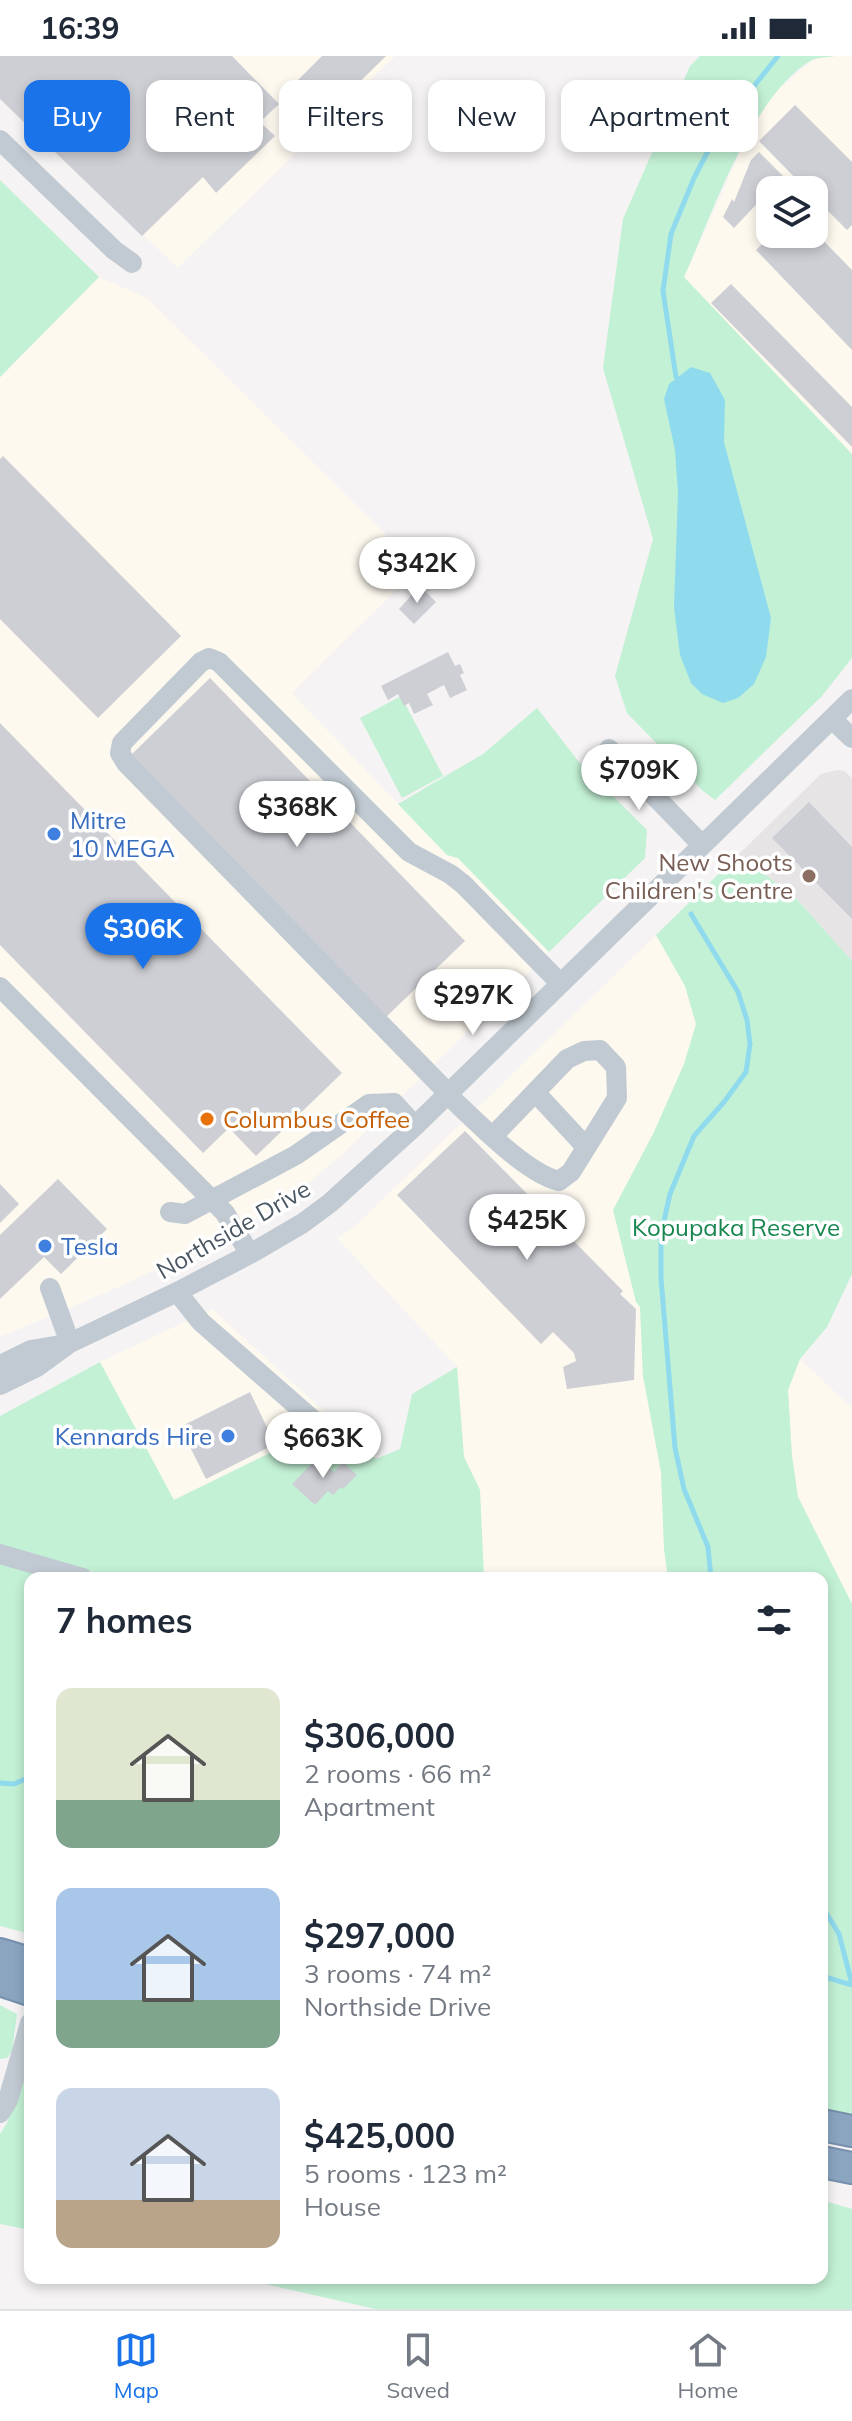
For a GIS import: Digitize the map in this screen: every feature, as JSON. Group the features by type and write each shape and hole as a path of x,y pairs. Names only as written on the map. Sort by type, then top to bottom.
{"highway":[{"path":"0,1954 24,1961"},
{"path":"0,1980 24,1988"},
{"path":"828,2126 852,2131"},
{"path":"828,2163 852,2168"}],"street":[{"path":"0,140 114,250 132,263"},
{"path":"493,1136 567,1059 584,1051 600,1050 616,1067 617,1098 571,1172 559,1181 544,1178 493,1136 320,964 126,763 120,753 122,743 201,662 209,658 219,662 409,852 463,884 560,983"},
{"name":"Northside Drive","path":"0,1385 37,1367 70,1343 250,1254 330,1203 415,1126 852,699"},
{"path":"832,719 852,738"},
{"path":"609,749 702,845"},
{"path":"0,987 225,1213 250,1254"},
{"path":"535,1092 586,1147"},
{"path":"170,1212 185,1214 196,1205 212,1200 296,1155 369,1104 394,1103 415,1126"},
{"path":"50,1288 70,1343"},
{"path":"177,1292 201,1322 313,1420"},
{"name":"Northside Drive","path":"0,1365 31,1350 70,1343"},
{"path":"0,1554 62,1572"},
{"path":"0,2113 8,2100 8,2071 24,2036"}],"shaded area":[{"path":"0,56 395,56 370,80 279,80 279,152 297,152 178,268 56,152 130,152 130,80 24,80 24,122 0,99"},
{"path":"852,56 852,454 684,278 740,152 758,152 758,119 772,95 814,59"},
{"path":"99,277 147,298 419,567 292,693 447,855 458,858 549,952 344,1153 289,1199 222,1238 121,1286 0,1337 0,378"},
{"name":"New Shoots Children's Centre","path":"844,771 852,778 852,961 794,896 738,855 821,774"},
{"path":"656,935 685,986 696,1024 684,1064 654,1132 613,1211 640,1307 643,1376 661,1472 667,1572 484,1572 480,1490 464,1457 457,1367 337,1238 353,1228"},
{"path":"212,1309 335,1421 173,1500 100,1362"},
{"path":"800,1359 852,1408 852,1604 798,1497 788,1390"}],"green space":[{"path":"700,56 836,56 812,60 790,77 758,120 758,80 684,80 690,66"},
{"path":"652,152 739,152 684,277 852,454 852,658 822,696 715,800 627,713 615,676 653,539 603,368 623,219"},
{"path":"0,180 99,277 0,377"},
{"path":"401,696 443,776 402,798 360,718"},
{"path":"537,708 579,762 647,830 645,858 549,952 458,858 447,855 398,804 483,754"},
{"name":"Kopupaka Reserve","path":"738,855 794,896 852,961 852,1274 827,1327 800,1359 788,1390 798,1497 852,1604 852,2116 828,2110 828,1572 667,1572 661,1472 643,1376 640,1307 636,1302 613,1210 654,1132 684,1064 696,1024 685,986 656,935"},
{"path":"100,1362 174,1500 335,1421 376,1459 400,1449 412,1394 457,1367 464,1457 480,1490 484,1572 94,1572 0,1545 0,1416"},
{"path":"0,1564 30,1572 24,1572 24,1932 0,1926"},
{"path":"0,2005 17,2014 12,2051 7,2058 0,2059"},
{"path":"24,2072 24,2229 0,2224 0,2134 7,2123"},
{"path":"828,2202 852,2209 852,2309 375,2309 265,2284 828,2284"}],"water":[{"path":"691,367 710,373 725,400 724,442 771,618 766,657 754,684 738,698 723,703 702,694 691,683 680,655 674,607 678,493 675,450 664,399 669,384"}],"building":[{"path":"0,56 232,56 256,80 146,80 146,152 258,152 216,193 203,177 142,236 55,152 130,152 130,80 24,80 24,122 0,99"},
{"path":"322,56 386,56 362,80 298,80"},
{"path":"263,88 279,104 263,119"},
{"path":"795,105 852,162 852,225 847,230 828,211 828,176 793,176 759,141"},
{"path":"263,125 275,136 263,148"},
{"path":"759,152 783,176 756,176 756,205 734,228 723,217 732,199 734,202 751,160"},
{"path":"828,245 852,270 852,350 756,250 828,248"},
{"path":"731,284 852,407 852,447 711,303"},
{"path":"3,456 181,636 98,718 0,619 0,459"},
{"path":"420,586 436,602 414,624 399,609"},
{"path":"448,652 455,666 460,664 464,673 460,675 467,690 450,698 444,685 427,694 433,705 414,714 409,703 404,706 398,694 388,700 381,686"},
{"path":"210,678 465,941 384,1019 130,756"},
{"name":"Mitre 10 MEGA","path":"0,723 342,1073 256,1156 229,1128 203,1153 0,945"},
{"path":"809,802 852,847 852,919 772,838"},
{"path":"465,1131 623,1291 620,1294 636,1309 634,1380 567,1389 563,1367 576,1361 574,1353 553,1332 541,1344 397,1195"},
{"name":"Tesla","path":"58,1179 107,1229 61,1274 44,1257 0,1299 0,1235"},
{"path":"0,1184 19,1204 0,1223"},
{"name":"Kennards Hire","path":"250,1392 275,1444 206,1479 180,1427"},
{"path":"321,1454 329,1461 325,1465 334,1472 343,1462 357,1475 333,1495 328,1491 315,1505 292,1484"}],"waterway":[{"path":"676,377 663,291 671,234 694,178 719,130 778,56"},
{"path":"691,914 738,992 747,1020 750,1044 746,1072 694,1136 670,1194 661,1234 661,1278 675,1448 684,1489 708,1547 710,1572"},
{"path":"0,1783 14,1784 24,1780"},
{"path":"828,1916 839,1934 852,1984"},
{"path":"828,1978 852,1985"}],"place":[{"name":"Mitre 10 MEGA","path":"54,834"},
{"name":"New Shoots Children's Centre","path":"809,876"},
{"name":"Columbus Coffee","path":"207,1119"},
{"name":"Tesla","path":"45,1246"},
{"name":"Kennards Hire","path":"228,1436"}]}
